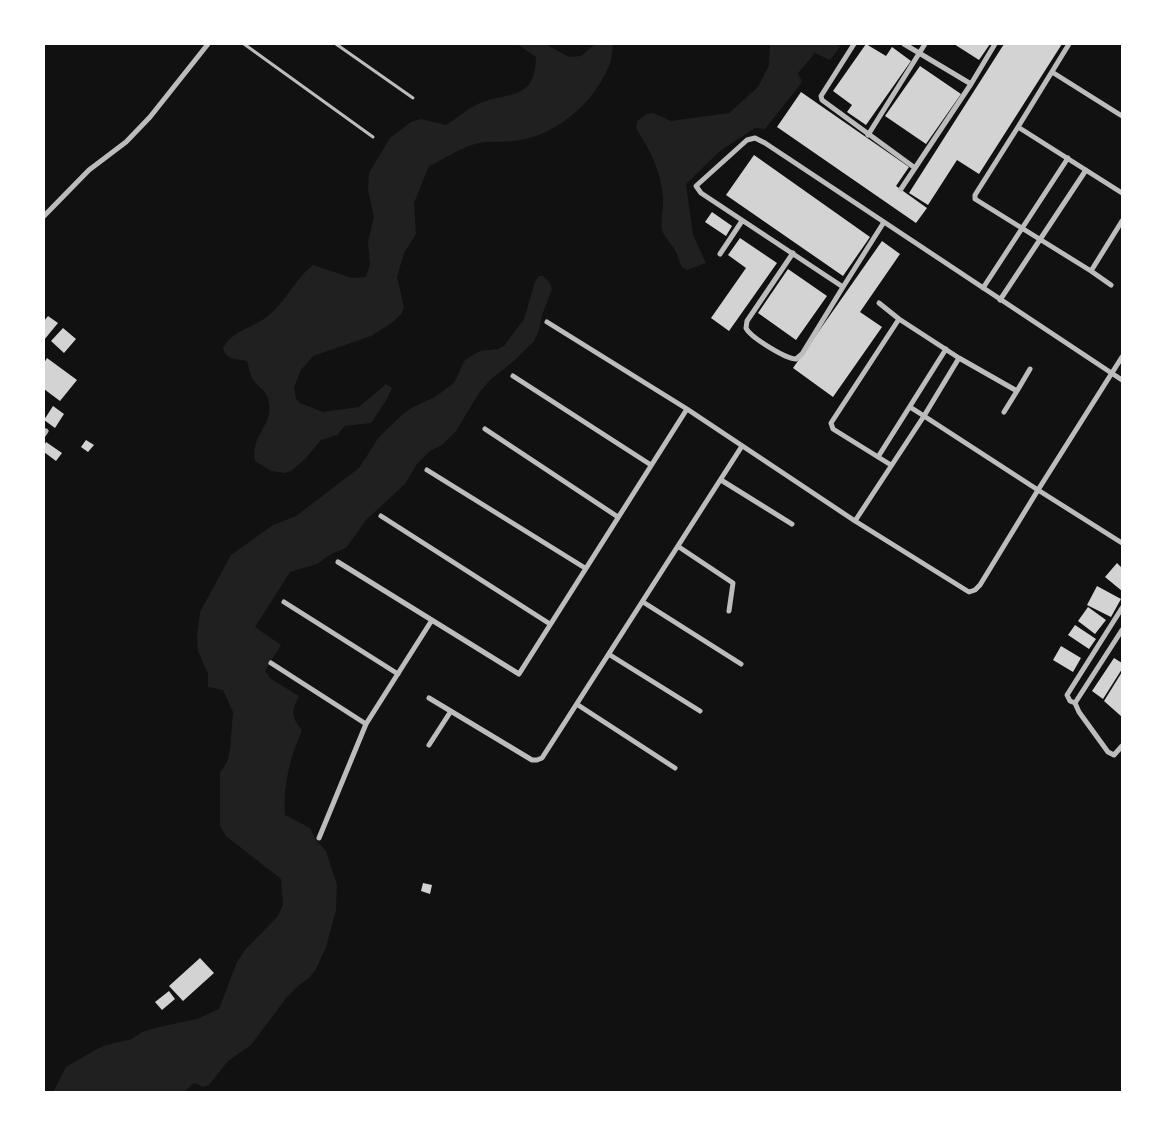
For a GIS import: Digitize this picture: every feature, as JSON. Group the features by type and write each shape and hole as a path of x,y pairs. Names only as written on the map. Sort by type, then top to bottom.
{"street":[{"path":"44,216 89,170 126,142 150,117 208,44"},
{"path":"854,44 821,98 915,168"},
{"path":"904,44 971,84"},
{"path":"868,135 926,44"},
{"path":"901,189 995,44"},
{"path":"1070,44 975,195 975,199 1111,285"},
{"path":"1052,72 1122,117"},
{"path":"1018,127 1122,193"},
{"path":"843,287 700,193 696,186 751,138 765,143 1122,380"},
{"path":"983,288 1068,158"},
{"path":"1000,300 1086,170"},
{"path":"720,254 742,220"},
{"path":"1091,271 1122,221"},
{"path":"793,253 747,321 746,328 750,335 788,358 796,359 802,354 884,222"},
{"path":"879,303 899,319 959,358 1017,391"},
{"path":"891,465 833,429 831,423 899,319"},
{"path":"547,322 687,409 855,521 969,592 980,585 1122,357"},
{"path":"878,457 946,349"},
{"path":"855,521 959,358"},
{"path":"1004,412 1029,369"},
{"path":"513,376 651,465"},
{"path":"910,407 1122,543"},
{"path":"338,562 519,674 687,409"},
{"path":"485,429 618,517"},
{"path":"429,698 532,760 542,758 742,446"},
{"path":"427,470 585,568"},
{"path":"721,480 792,524"},
{"path":"381,516 550,624"},
{"path":"679,547 733,583 729,611"},
{"path":"284,602 398,674"},
{"path":"644,602 741,664"},
{"path":"1122,608 1067,695 1070,701 1075,703 1108,752 1114,755 1120,753 1122,746"},
{"path":"319,838 366,724 432,620"},
{"path":"1075,703 1122,630"},
{"path":"610,655 700,711"},
{"path":"272,663 366,724"},
{"path":"578,705 675,768"},
{"path":"429,745 452,711"}],"lane":[{"path":"244,44 373,136"},
{"path":"336,44 413,98"}],"shaded area":[{"path":"517,44 545,44 569,57 581,56 595,44 613,44 610,63 594,92 574,114 562,123 549,131 521,140 475,144 429,166 414,203 416,234 404,253 397,277 404,307 402,313 393,322 371,336 313,356 301,370 294,387 296,399 300,403 323,412 359,407 386,384 392,388 387,399 371,423 345,426 337,435 321,440 291,471 284,473 271,471 255,461 254,452 258,437 268,418 268,399 252,378 247,361 229,357 223,348 236,334 272,312 313,265 352,278 366,277 370,264 368,242 374,217 368,190 369,173 390,138 411,122 421,119 446,125 478,104 525,88 531,82 536,57"},
{"path":"770,44 836,44 840,47 830,60 815,53 798,73 802,82 765,129 755,128 720,151 686,184 693,235 706,263 687,270 682,267 675,250 662,230 663,197 660,178 650,153 636,128 637,121 653,113 671,121 729,113 758,87 769,65"},
{"path":"539,276 543,276 549,282 552,289 534,341 490,380 479,393 456,431 417,464 405,484 366,520 346,548 331,554 317,564 290,572 255,627 281,645 265,671 271,679 299,696 293,714 302,730 288,771 285,815 310,828 316,840 326,851 337,885 336,910 326,947 316,969 287,997 251,1045 228,1061 209,1085 203,1087 194,1083 184,1092 53,1092 66,1067 95,1050 132,1039 142,1032 197,1019 219,1009 237,962 245,950 278,916 283,905 281,879 226,836 220,826 220,773 227,762 230,750 233,712 223,690 208,687 208,674 198,651 197,637 200,612 231,555 273,525 296,516 359,468 379,437 403,414 435,397 454,383 465,360 480,351 504,346 524,319 535,282"}],"building":[{"path":"866,44 886,56 892,47 911,61 866,125 847,112 852,105 833,91"},
{"path":"954,44 990,44 979,60"},
{"path":"1004,44 1062,44 979,174 957,160 928,205 909,193"},
{"path":"920,66 961,94 926,144 885,116"},
{"path":"801,92 909,167 896,186 927,208 916,223 777,127"},
{"path":"754,155 870,237 843,276 726,195"},
{"path":"712,212 732,226 726,236 705,222"},
{"path":"740,238 777,263 729,331 711,318 746,268 728,255"},
{"path":"882,241 900,254 860,312 882,327 833,397 793,368"},
{"path":"788,269 827,296 796,340 758,313"},
{"path":"48,316 58,323 44,340 44,321"},
{"path":"63,328 76,339 64,353 51,341"},
{"path":"47,358 77,380 60,401 44,389 44,363"},
{"path":"53,406 64,414 55,428 44,420"},
{"path":"86,440 94,445 88,452 81,447"},
{"path":"46,442 62,453 56,461 44,452"},
{"path":"1117,563 1122,568 1122,591 1105,577"},
{"path":"1097,586 1121,599 1111,617 1087,605"},
{"path":"1088,607 1106,620 1095,634 1078,621"},
{"path":"1075,625 1096,639 1089,649 1068,635"},
{"path":"1061,646 1081,658 1073,672 1053,660"},
{"path":"1114,658 1122,663 1122,669 1103,699 1092,691"},
{"path":"1122,672 1122,717 1104,701"},
{"path":"423,883 432,885 430,894 421,891"},
{"path":"200,958 214,973 183,1001 169,986"},
{"path":"169,991 175,999 162,1010 155,1002"}]}
